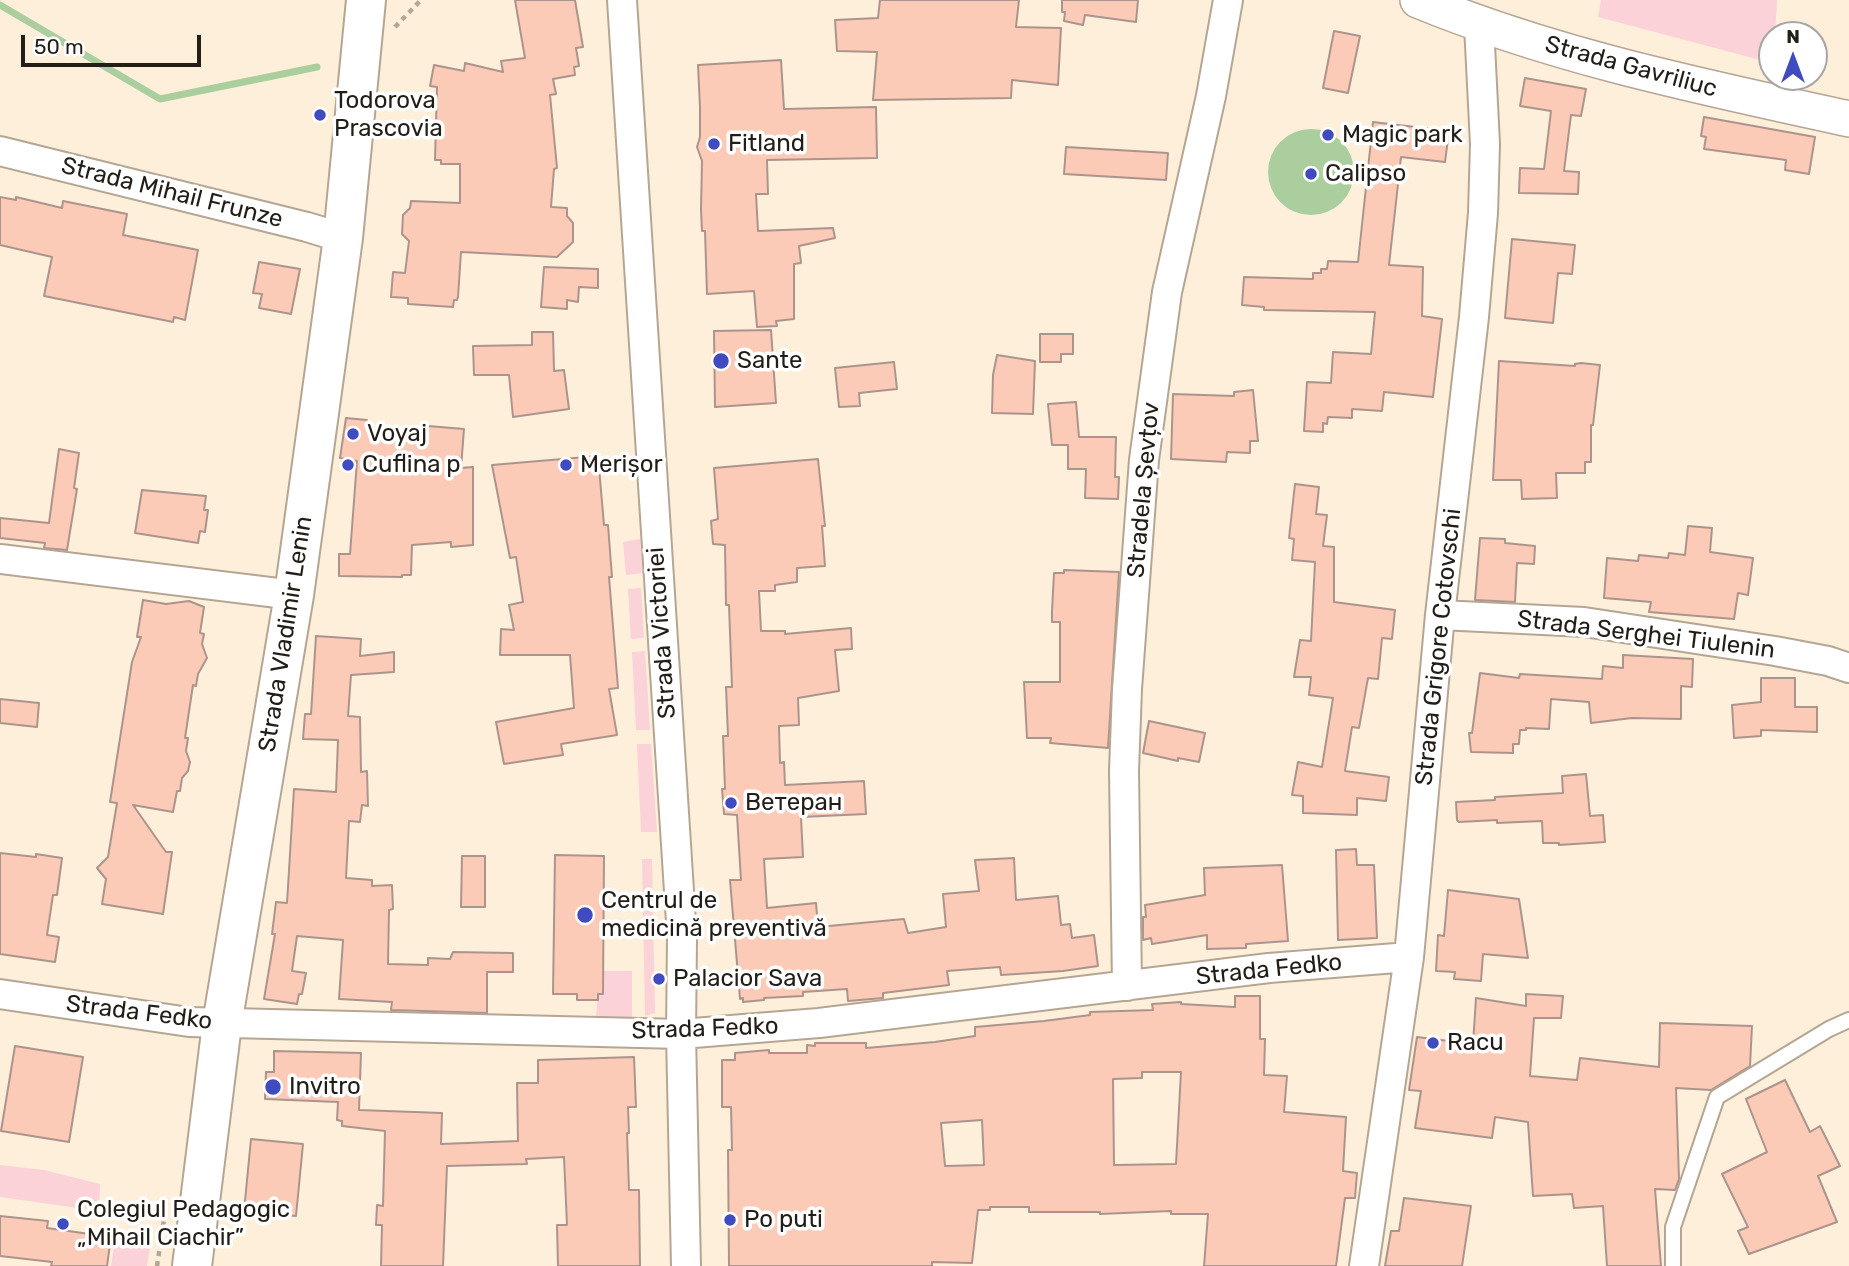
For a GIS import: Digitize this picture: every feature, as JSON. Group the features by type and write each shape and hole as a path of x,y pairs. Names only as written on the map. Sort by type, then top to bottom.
{"main road":[{"name":"Strada Vladimir Lenin","path":"192,1266 222,1024 294,595 342,238 368,4"}],"street":[{"name":"Strada Victoriei","path":"622,0 682,938 681,1034 687,1266"},
{"name":"Stradela Șevțov","path":"1127,986 1127,689 1144,460 1167,292 1211,96 1228,0"},
{"name":"Strada Gavriliuc","path":"1418,0 1479,25 1581,55 1695,85 1849,119"},
{"name":"Strada Grigore Cotovschi","path":"1364,1266 1409,957 1440,615 1483,214 1485,144 1479,25"},
{"name":"Strada Mihail Frunze","path":"0,151 342,238"},
{"path":"0,559 294,595"},
{"name":"Strada Serghei Tiulenin","path":"1440,615 1584,622 1775,651 1849,668"},
{"name":"Strada Fedko","path":"0,994 189,1023 681,1034 819,1023 1269,968 1409,957"}],"lane":[{"path":"1673,1266 1673,1227 1717,1097 1829,1028 1849,1020"}],"shaded area":[{"path":"1601,0 1777,0 1776,21 1758,21 1758,59 1598,17"},
{"name":"Calipso","path":"1311,129 1335,136 1347,148 1354,172 1347,196 1335,208 1311,215 1287,208 1275,196 1268,172 1275,148 1287,136"},
{"path":"640,539 643,573 626,575 623,542"},
{"path":"641,588 644,638 631,639 628,589"},
{"path":"645,651 650,730 636,730 632,652"},
{"path":"637,744 651,744 657,832 641,832"},
{"path":"642,859 652,859 655,1013 645,1016"},
{"path":"603,971 632,971 632,1018 596,1018 598,994 603,994"},
{"path":"0,1165 44,1170 100,1184 99,1211 0,1197"},
{"path":"115,1241 150,1247 147,1266 111,1266"}],"building":[{"path":"515,0 575,0 583,47 576,48 579,66 574,67 575,75 553,79 556,94 550,95 557,168 554,169 551,207 567,208 567,216 573,223 573,242 557,257 461,252 458,297 454,300 453,307 408,304 408,298 391,297 393,272 405,273 409,241 402,234 403,215 410,208 411,201 460,203 460,164 441,164 441,160 435,160 437,87 430,86 434,65 464,71 465,63 503,72 501,61 525,58"},
{"path":"880,0 1019,0 1016,27 1061,28 1058,85 1012,80 1011,98 873,100 877,52 837,51 835,20 878,18"},
{"path":"1062,0 1138,0 1136,22 1085,15 1083,25 1064,21"},
{"path":"1334,31 1360,36 1348,93 1323,88"},
{"path":"781,60 784,109 876,107 877,158 767,160 768,194 756,194 758,231 833,228 835,238 799,246 801,263 794,264 794,319 776,321 777,326 757,327 754,291 707,294 705,231 702,231 701,210 702,161 697,147 700,137 698,65"},
{"path":"1525,78 1586,89 1581,116 1571,115 1564,171 1579,172 1578,194 1519,193 1520,168 1544,169 1551,111 1520,106"},
{"path":"1704,117 1815,137 1809,174 1785,170 1786,160 1704,149 1706,137 1701,136"},
{"path":"1373,122 1449,131 1445,162 1401,157 1389,265 1423,267 1422,316 1442,319 1433,397 1384,392 1382,411 1352,409 1352,418 1328,417 1327,424 1323,423 1323,432 1304,431 1307,382 1331,383 1333,352 1371,354 1375,312 1264,310 1264,307 1242,305 1244,277 1313,279 1313,273 1321,273 1321,269 1327,269 1328,261 1358,262"},
{"path":"1066,147 1168,153 1166,180 1064,174"},
{"path":"0,197 16,200 16,197 62,208 63,201 127,214 123,235 198,250 185,320 174,317 173,322 44,296 52,257 0,245"},
{"path":"1512,239 1575,245 1572,274 1558,273 1553,323 1505,318"},
{"path":"259,262 300,269 291,314 259,308 262,294 253,293"},
{"path":"544,267 598,269 598,288 579,287 578,302 567,300 567,309 541,307"},
{"path":"771,330 776,403 715,407 714,331"},
{"path":"532,332 553,332 554,371 564,370 569,409 513,417 509,375 474,375 473,346 532,345"},
{"path":"1040,334 1073,334 1073,354 1061,354 1061,362 1040,362"},
{"path":"997,355 1035,361 1033,414 992,413 993,375"},
{"path":"1499,361 1600,365 1591,425 1591,462 1585,462 1585,473 1556,473 1557,498 1522,499 1521,480 1493,480"},
{"path":"894,362 897,389 859,393 860,406 839,407 835,368"},
{"path":"1253,390 1258,441 1250,441 1250,453 1227,452 1226,462 1171,459 1173,394 1234,396 1234,392"},
{"path":"1076,402 1079,437 1116,437 1115,477 1119,477 1118,499 1085,498 1086,469 1068,469 1068,445 1052,445 1048,404"},
{"path":"346,418 367,420 366,426 427,435 428,426 464,429 461,468 473,467 473,545 451,547 451,542 412,545 411,575 339,576 339,554 350,554 357,461 340,458"},
{"path":"59,449 79,453 74,488 77,489 67,550 44,548 45,543 0,538 0,518 49,523"},
{"path":"598,456 612,577 609,577 618,688 609,689 617,735 561,744 563,755 504,764 496,722 574,708 570,655 500,655 501,629 514,630 509,605 523,602 516,557 510,558 492,465"},
{"path":"818,459 825,526 822,526 825,566 797,568 797,582 775,585 775,591 759,591 761,631 785,631 785,634 851,628 852,649 835,650 839,691 798,698 799,725 779,726 780,763 784,762 785,785 864,781 866,814 801,817 803,857 764,859 767,908 816,903 818,927 904,919 908,933 946,927 943,894 979,891 975,860 1014,858 1016,900 1058,896 1061,925 1070,924 1072,938 1094,935 1098,966 1001,975 1000,967 947,971 949,985 883,993 883,998 848,1001 847,989 803,992 803,996 743,1002 743,998 740,999 730,880 741,880 737,815 724,814 722,789 725,789 723,736 728,736 726,687 732,687 729,605 726,605 725,545 713,544 711,521 718,519 714,468"},
{"path":"1295,484 1319,487 1316,514 1327,515 1323,546 1334,547 1334,602 1395,610 1392,639 1382,638 1378,679 1368,678 1359,728 1352,727 1345,771 1389,777 1386,801 1357,798 1357,815 1303,813 1303,796 1292,795 1298,762 1322,767 1333,698 1309,695 1311,677 1294,677 1300,640 1311,641 1315,562 1292,560 1294,539 1289,538"},
{"path":"142,490 206,496 204,510 208,510 205,532 200,531 198,543 135,533"},
{"path":"1688,526 1712,528 1710,552 1753,558 1748,595 1738,593 1734,619 1649,612 1651,602 1604,598 1607,558 1638,561 1639,555 1668,558 1669,553 1685,555"},
{"path":"1480,538 1505,539 1505,543 1535,546 1534,564 1517,563 1515,602 1475,600"},
{"path":"1064,570 1119,572 1108,748 1050,743 1051,738 1027,738 1024,682 1060,682 1060,622 1052,622 1052,611 1054,573 1064,573"},
{"path":"143,600 166,604 189,601 204,607 200,633 204,634 202,644 207,658 198,674 196,686 193,685 185,738 188,738 188,771 182,778 180,791 177,791 173,812 133,805 166,852 172,852 163,914 102,904 106,879 97,868 108,857 117,803 110,802 132,662 141,637 137,637"},
{"path":"316,636 361,639 360,656 394,652 394,672 351,675 348,716 360,717 361,772 367,771 368,806 362,805 360,822 349,821 346,878 372,880 372,886 392,885 393,909 389,910 388,964 428,965 428,958 450,959 453,952 513,953 513,972 487,972 487,1013 391,1010 392,1002 339,999 343,940 297,936 292,971 306,973 297,1004 264,999 275,934 272,934 276,902 287,903 294,789 336,792 338,740 303,739 305,714 311,714"},
{"path":"1623,655 1693,659 1692,687 1681,686 1681,719 1632,718 1591,723 1589,702 1551,699 1549,729 1520,730 1519,744 1513,744 1513,753 1471,752 1469,733 1472,733 1480,673 1519,678 1520,674 1602,679 1603,666 1623,668"},
{"path":"1761,678 1795,678 1795,707 1817,707 1817,732 1761,730 1761,736 1734,738 1732,705 1761,702"},
{"path":"0,699 39,703 37,727 0,723"},
{"path":"1149,721 1205,733 1199,762 1178,758 1178,761 1143,753"},
{"path":"1586,774 1590,816 1603,815 1605,842 1559,845 1543,843 1542,821 1497,823 1497,820 1457,820 1456,802 1563,793 1562,776"},
{"path":"1356,849 1357,865 1374,865 1377,938 1338,940 1336,850"},
{"path":"0,853 62,858 57,895 53,895 47,935 59,937 55,962 0,954"},
{"path":"555,855 604,856 603,994 598,994 598,1000 577,1000 577,994 553,994"},
{"path":"462,856 485,856 485,907 461,907"},
{"path":"1282,865 1288,941 1246,944 1246,948 1207,949 1207,935 1152,944 1151,938 1143,940 1145,905 1205,895 1204,868"},
{"path":"1448,890 1519,899 1528,958 1483,954 1481,981 1454,979 1455,972 1436,971 1438,935 1444,936"},
{"path":"1526,994 1563,996 1561,1018 1534,1018 1530,1076 1577,1080 1580,1058 1659,1067 1660,1023 1752,1026 1750,1066 1711,1090 1676,1088 1679,1179 1675,1190 1655,1189 1661,1266 1607,1266 1603,1206 1574,1208 1572,1194 1533,1196 1528,1122 1495,1117 1492,1138 1415,1128 1421,1091 1409,1090 1417,1037 1473,1044 1476,998 1526,1006"},
{"path":"1235,996 1260,996 1260,1039 1265,1039 1264,1075 1287,1076 1284,1112 1346,1117 1343,1171 1357,1173 1355,1198 1345,1198 1336,1266 1204,1266 1208,1214 1171,1214 1171,1211 1100,1214 1029,1212 1029,1207 990,1207 990,1210 978,1210 972,1263 932,1262 932,1266 729,1266 728,1150 732,1150 731,1107 722,1107 722,1060 735,1060 735,1053 769,1050 769,1053 807,1053 807,1045 815,1046 815,1043 866,1043 866,1048 935,1042 975,1036 975,1027 1090,1015 1090,1012 1153,1010 1152,1004 1181,1002 1235,1007","holes":["1142,1072 1181,1072 1176,1164 1114,1165 1113,1079 1142,1078","982,1120 984,1165 945,1166 941,1123"]},
{"path":"15,1046 83,1057 69,1142 1,1131"},
{"path":"274,1051 361,1053 359,1110 442,1113 441,1144 518,1141 517,1083 538,1083 538,1060 634,1057 636,1107 628,1107 627,1133 629,1190 639,1190 640,1266 558,1266 557,1225 567,1225 564,1157 526,1159 527,1164 447,1166 443,1266 381,1266 382,1225 376,1225 377,1205 383,1206 385,1131 342,1126 342,1121 337,1120 338,1102 265,1099 266,1072 274,1072"},
{"path":"1785,1080 1810,1132 1820,1126 1840,1166 1818,1176 1837,1222 1749,1254 1738,1231 1748,1227 1722,1174 1767,1152 1746,1099"},
{"path":"251,1139 303,1144 296,1216 244,1211"},
{"path":"1404,1198 1471,1206 1462,1266 1385,1266 1391,1231 1399,1231"},
{"path":"0,1216 48,1221 47,1228 111,1237 107,1266 51,1266 52,1262 0,1256"}],"waterway":[{"path":"0,5 160,99 317,67"}],"place":[{"name":"Todorova Prascovia","path":"320,115"},
{"name":"Magic park","path":"1328,135"},
{"name":"Fitland","path":"714,144"},
{"name":"Calipso","path":"1311,174"},
{"name":"Sante","path":"721,361"},
{"name":"Voyaj","path":"353,434"},
{"name":"Cuflina p","path":"348,465"},
{"name":"Merișor","path":"566,465"},
{"name":"Ветеран","path":"731,803"},
{"name":"Centrul de medicină preventivă","path":"585,915"},
{"name":"Palacior Sava","path":"659,979"},
{"name":"Racu","path":"1433,1043"},
{"name":"Invitro","path":"273,1087"},
{"name":"Po puti","path":"730,1220"},
{"name":"Colegiul Pedagogic „Mihail Ciachir”","path":"63,1224"}]}
